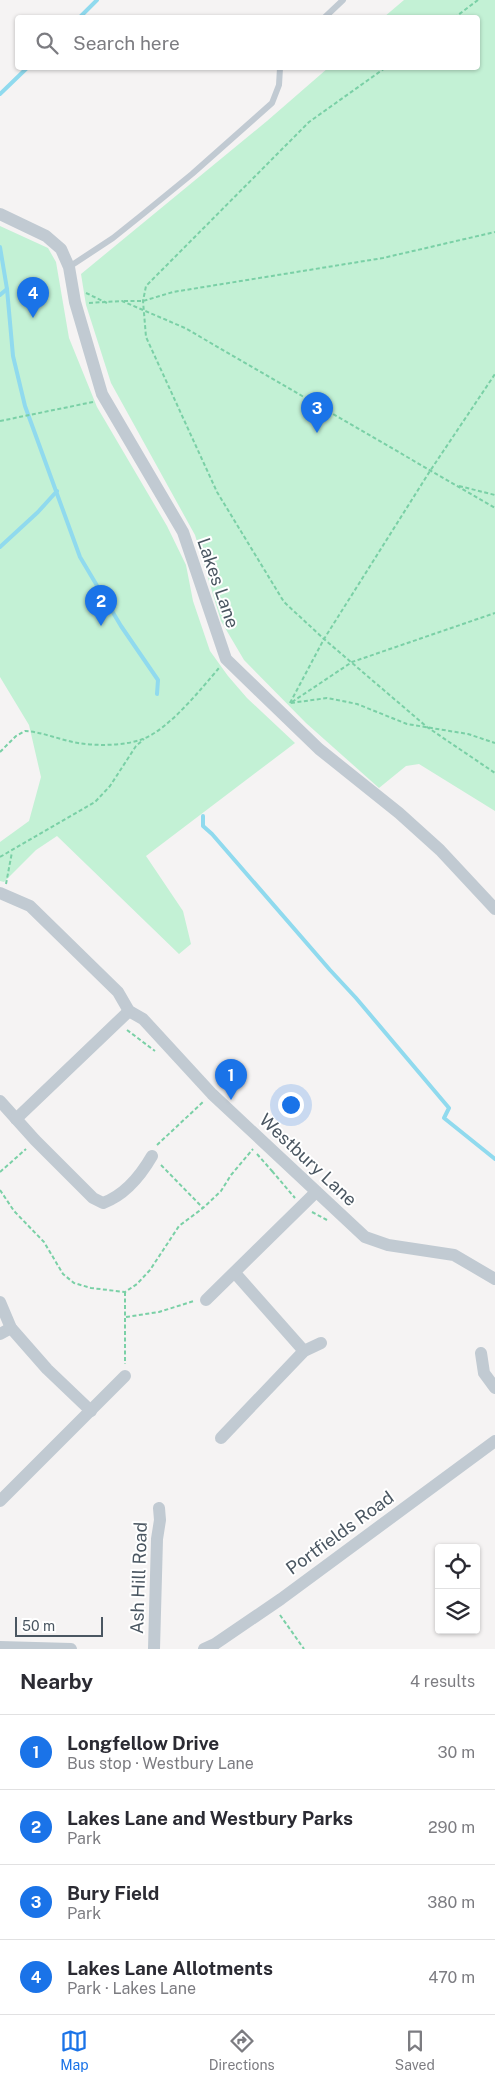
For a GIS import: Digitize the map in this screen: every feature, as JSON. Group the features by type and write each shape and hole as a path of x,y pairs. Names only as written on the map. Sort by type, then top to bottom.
{"street":[{"name":"Lakes Lane","path":"0,214 46,236 61,249 69,267 75,302 105,400 182,532 226,659 319,749 399,813 440,850 495,909"},
{"name":"Westbury Lane","path":"2,893 30,906 118,992 129,1011 142,1018 212,1094 366,1237 388,1245 454,1255 495,1279"},
{"path":"16,1119 129,1011"},
{"path":"0,1101 35,1140 93,1198 103,1203 113,1199 142,1174 152,1156"},
{"path":"206,1300 316,1192"},
{"path":"235,1273 304,1351"},
{"path":"0,1302 11,1328 47,1369 91,1411"},
{"path":"0,1334 11,1328"},
{"path":"221,1438 304,1351 321,1343"},
{"path":"481,1353 484,1373 495,1388"},
{"path":"0,1501 125,1376"},
{"name":"Portfields Road","path":"204,1649 215,1644 272,1605 495,1441"},
{"name":"Ash Hill Road","path":"154,1649 159,1508"},
{"path":"0,1647 71,1649"}],"lane":[{"path":"327,15 344,0"},
{"path":"69,267 113,238 143,214 192,174 272,103 279,84 280,70"}],"path":[{"path":"458,15 478,0"},
{"path":"382,70 309,122 146,286 143,301 146,337 217,492 284,602 324,639 427,727 495,773"},
{"path":"75,302 143,301 173,292 383,258 495,232"},
{"path":"75,302 86,293 108,303"},
{"path":"122,301 185,328 495,508"},
{"path":"290,703 324,639 430,471 495,374"},
{"path":"0,421 105,400"},
{"path":"454,485 495,495"},
{"path":"279,711 352,662 495,613"},
{"path":"0,857 95,802 110,786 136,746 192,700 226,659"},
{"path":"290,703 327,698 356,704 407,724 468,734 495,743"},
{"path":"0,752 16,736 25,731 78,743 128,743 145,738"},
{"path":"2,893 13,850"},
{"path":"116,1022 156,1052"},
{"path":"203,1101 158,1144 152,1156 203,1208"},
{"path":"0,1172 35,1140"},
{"path":"0,1190 14,1211 44,1242 63,1274 74,1283 91,1288 125,1292 137,1284 150,1270 178,1226 203,1208 221,1191 231,1175 253,1150"},
{"path":"272,1171 303,1206 327,1220"},
{"path":"125,1292 125,1376"},
{"path":"126,1317 159,1312 198,1300 206,1300"},
{"path":"272,1605 304,1649"}],"green space":[{"path":"404,0 495,0 495,811 419,764 406,766 379,788 306,723 244,660 221,621 195,535 111,383 86,305 81,274 267,121 326,70 480,70 480,15 386,15"},
{"path":"0,226 48,248 56,262 69,338 97,407 167,526 186,565 193,601 210,651 247,698 295,743 146,856 183,911 191,944 179,954 57,836 36,850 4,882 0,881 0,842 29,821 41,777 29,725 0,677"}],"waterway":[{"path":"82,15 97,0"},
{"path":"0,94 25,70"},
{"path":"0,247 7,289 13,356 25,406 80,557 121,626 158,680 157,694"},
{"path":"0,295 7,289"},
{"path":"0,547 38,512 57,491"},
{"path":"203,816 203,826 356,998 449,1108 444,1118 495,1159"}],"place":[{"name":"Lakes Lane Allotments","path":"33,318"},
{"name":"Bury Field","path":"317,433"},
{"name":"Lakes Lane and Westbury Parks","path":"101,626"},
{"name":"Longfellow Drive","path":"231,1100"}]}
